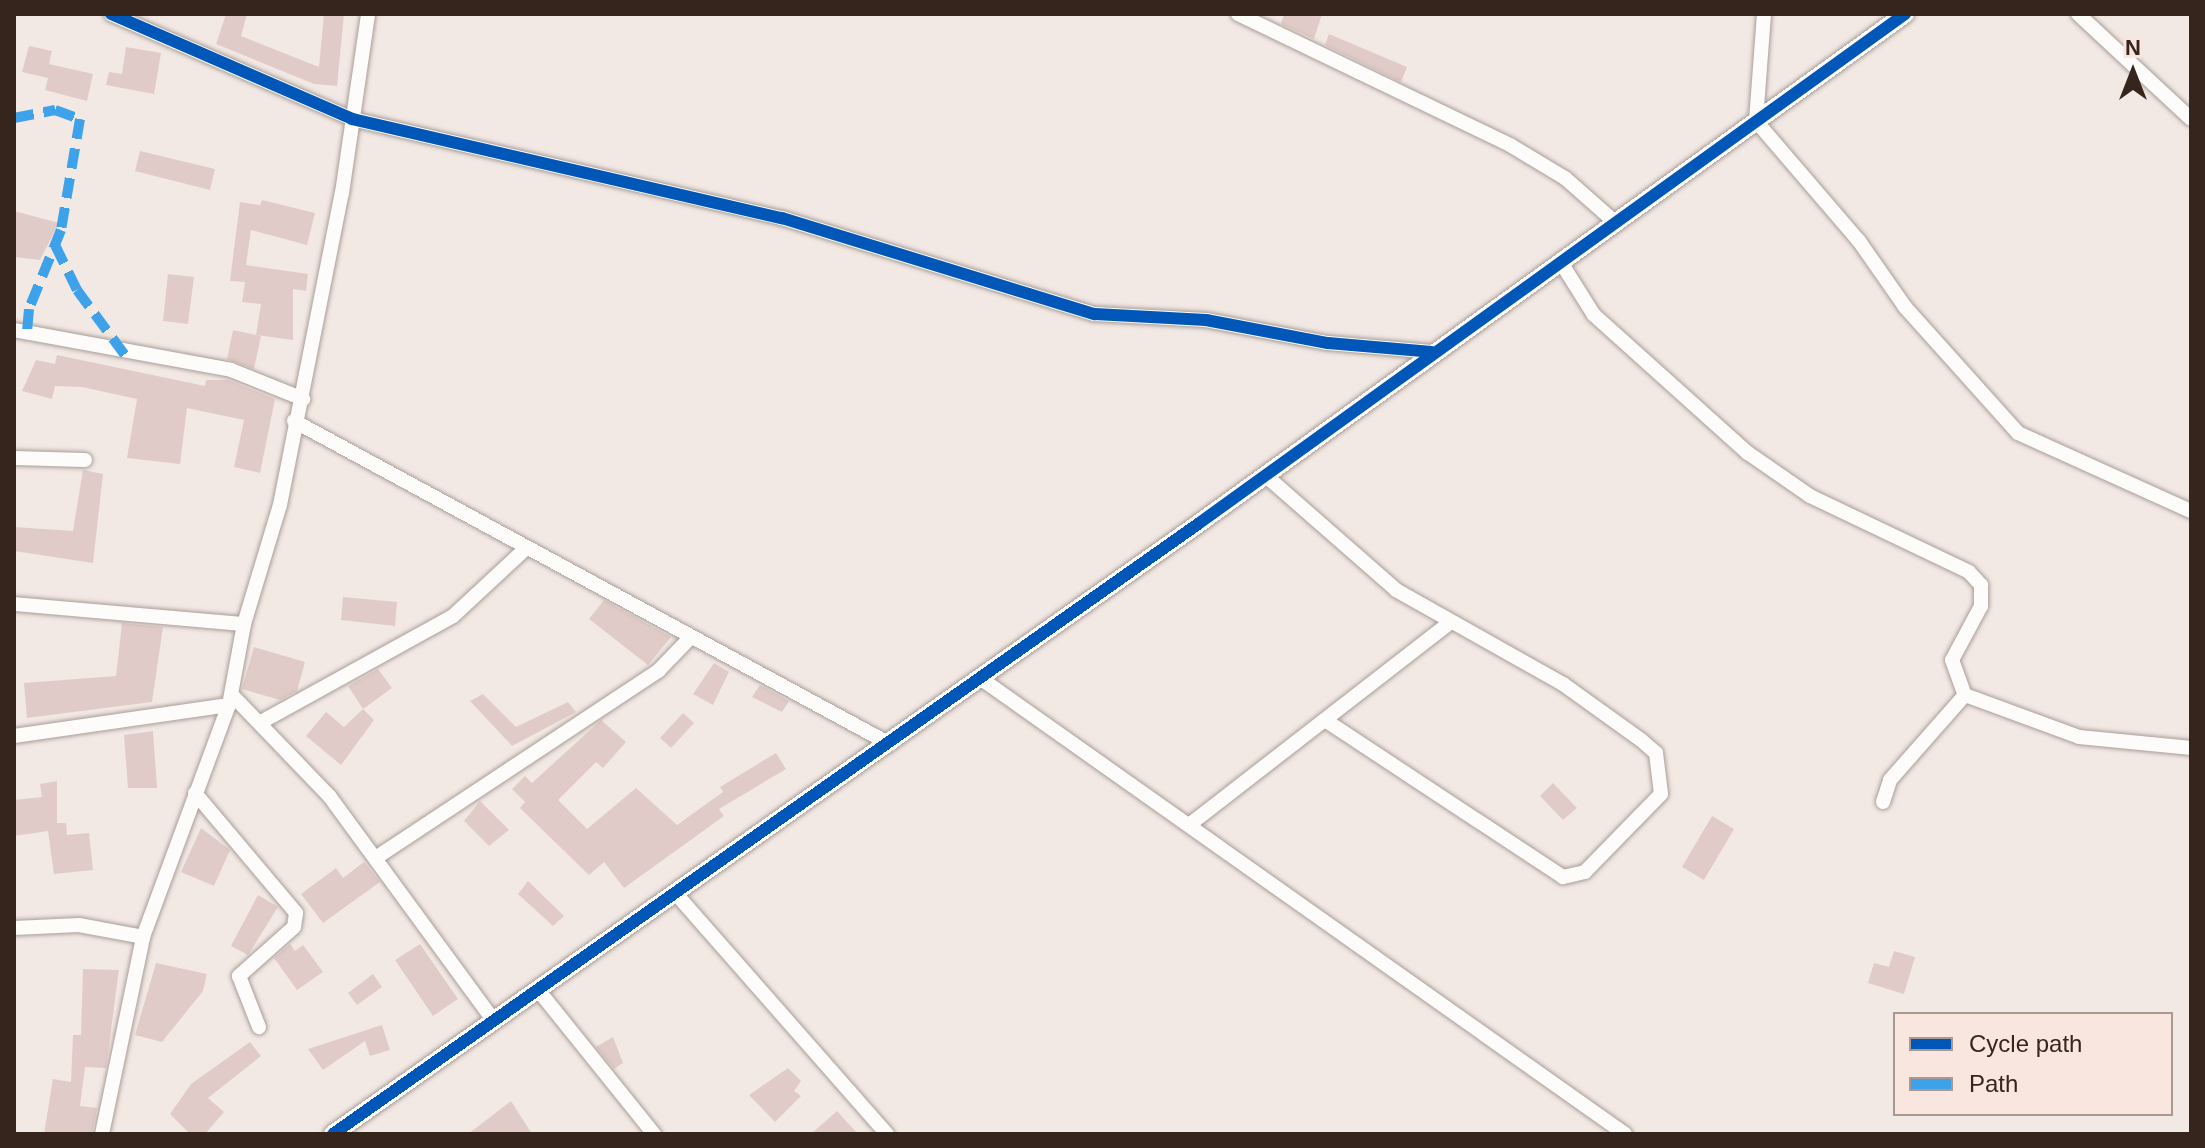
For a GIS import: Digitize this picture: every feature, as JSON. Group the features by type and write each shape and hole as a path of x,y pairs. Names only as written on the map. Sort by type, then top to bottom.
{"street":[{"path":"111,14 352,119 782,218 1095,314 1206,320 1328,343 1432,352"},
{"path":"102,1134 143,937 231,700 244,624 280,505 294,421 303,399 368,14"},
{"path":"1238,14 1510,145 1565,178 1616,223"},
{"path":"1764,14 1756,121 2003,419 2018,433 2191,511"},
{"path":"333,1134 492,1018 539,991 890,744 1905,14"},
{"path":"2078,14 2191,119"},
{"path":"1560,261 1594,315 1748,453 1810,496 1935,552 1975,579 1981,606 1952,660 1965,695 2079,737 2191,748"},
{"path":"14,330 231,370 303,399"},
{"path":"294,421 525,549 890,744"},
{"path":"14,458 85,460"},
{"path":"1266,476 1396,590 1563,684 1656,753 1661,794 1585,872 1563,877 1326,721"},
{"path":"263,721 453,616 525,549"},
{"path":"14,604 244,624"},
{"path":"1189,825 1451,622"},
{"path":"377,857 659,670 690,638"},
{"path":"980,678 1625,1134"},
{"path":"1883,802 1890,780 1965,695"},
{"path":"14,736 231,700 263,721 377,857 492,1018"},
{"path":"195,793 296,913 294,927 239,976 259,1027"},
{"path":"676,894 887,1134"},
{"path":"14,928 79,925 143,937"},
{"path":"539,991 654,1134"}],"building":[{"path":"226,14 247,14 241,36 319,67 324,14 344,14 337,86 314,84 216,44"},
{"path":"1284,14 1322,14 1314,39 1281,24"},
{"path":"1329,34 1407,67 1401,82 1325,45"},
{"path":"29,46 52,51 49,64 93,74 87,101 45,90 48,78 22,72"},
{"path":"126,47 161,53 154,94 106,85 109,72 122,74"},
{"path":"140,151 215,169 210,190 135,171"},
{"path":"262,200 315,213 307,245 251,230 246,265 308,274 306,291 293,289 293,340 256,335 261,304 242,302 245,282 230,281 240,202 260,205"},
{"path":"14,211 59,223 40,260 14,257"},
{"path":"168,274 194,277 188,324 163,321"},
{"path":"233,330 261,336 254,369 227,359"},
{"path":"57,355 205,386 206,380 228,380 275,399 260,473 234,467 244,420 187,408 180,464 127,458 137,399 82,387 55,386 52,399 22,391 36,360 55,364"},
{"path":"83,470 103,474 93,563 14,551 14,527 73,531"},
{"path":"343,597 397,602 395,626 341,620"},
{"path":"604,600 671,637 648,665 589,619"},
{"path":"122,623 163,627 152,702 27,718 24,683 116,676"},
{"path":"254,647 305,662 297,691 280,700 242,689"},
{"path":"714,663 729,672 713,705 693,694"},
{"path":"378,669 392,688 363,709 348,686"},
{"path":"760,685 789,701 782,712 752,697"},
{"path":"483,694 516,727 568,702 576,712 512,746 470,701"},
{"path":"363,709 374,720 341,765 306,736 326,712 344,727"},
{"path":"683,713 694,723 671,748 660,738"},
{"path":"601,720 626,742 603,768 596,762 558,800 587,829 636,788 677,825 723,792 720,787 776,753 786,769 719,809 724,816 624,888 604,862 589,875 520,808 525,802 512,789 525,776 532,783"},
{"path":"153,731 157,788 128,788 124,735"},
{"path":"57,781 57,823 66,823 67,835 89,833 93,870 54,874 48,831 14,836 14,800 42,797 40,784"},
{"path":"1553,783 1577,808 1563,820 1540,796"},
{"path":"480,801 509,830 489,846 464,821"},
{"path":"1712,816 1734,829 1704,880 1682,867"},
{"path":"201,828 230,850 214,886 181,872"},
{"path":"364,862 380,882 323,923 301,894 336,868 343,878"},
{"path":"528,881 564,916 553,926 518,894"},
{"path":"258,895 278,907 248,955 231,946"},
{"path":"290,944 295,951 303,945 323,972 297,990 274,958"},
{"path":"420,944 458,999 433,1016 395,960"},
{"path":"1894,951 1915,957 1904,994 1868,983 1874,963 1889,967"},
{"path":"156,963 207,974 203,991 162,1042 135,1035"},
{"path":"83,969 119,970 106,1068 85,1067 80,1106 97,1108 92,1134 44,1134 53,1079 71,1082 73,1035 81,1035"},
{"path":"373,974 382,987 357,1005 348,993"},
{"path":"382,1025 390,1050 370,1056 365,1041 323,1070 308,1049"},
{"path":"613,1037 623,1063 614,1069 596,1047"},
{"path":"250,1042 261,1056 208,1098 224,1112 205,1134 190,1134 170,1114 191,1084"},
{"path":"788,1068 801,1081 794,1091 801,1096 775,1122 749,1095"},
{"path":"511,1101 532,1134 468,1134"},
{"path":"837,1111 858,1134 811,1134"}],"marked path":[{"path":"14,118 55,110 80,119 61,230 29,309 27,334"},
{"path":"55,245 77,290 125,355"}],"cycle path":[{"path":"111,14 352,119 782,218 1095,314 1206,320 1328,343 1432,352"},
{"path":"333,1134 1198,524 1905,14"}]}
